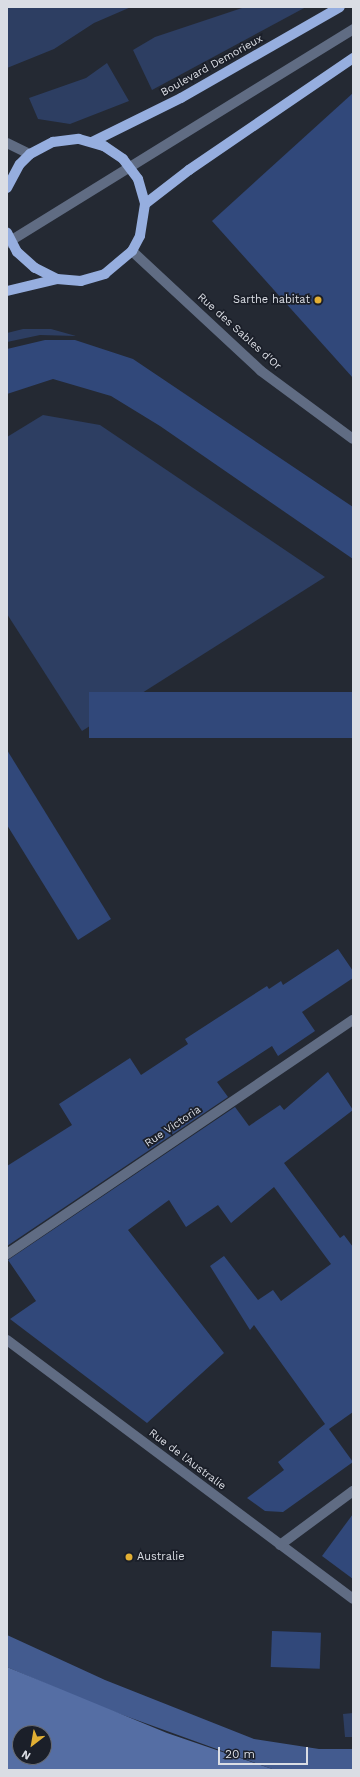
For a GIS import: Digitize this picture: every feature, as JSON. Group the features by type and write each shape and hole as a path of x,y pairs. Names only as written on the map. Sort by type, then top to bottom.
{"main road":[{"name":"Boulevard Demorieux","path":"92,142 181,98 340,7"},
{"path":"7,291 57,279 81,281 105,274 132,251 140,236 145,204 189,170 353,58"},
{"name":"Boulevard Demorieux","path":"7,188 20,164 30,154 60,141 92,142 114,151 131,168 145,204"},
{"path":"8,239 25,261 57,279"}],"street":[{"path":"8,239 131,168 353,29"},
{"path":"7,143 30,154"},
{"name":"Rue des Sables d'Or","path":"132,251 261,371 353,439"},
{"name":"Rue Victoria","path":"7,1254 353,1020"},
{"name":"Rue de l'Australie","path":"7,1340 353,1600"},
{"path":"280,1545 353,1491"}],"shaded area":[{"path":"7,7 131,7 94,23 54,49 7,68"},
{"path":"245,7 306,7 152,90 133,50 155,37"},
{"path":"107,63 129,101 70,124 38,119 29,98 86,78"},
{"path":"23,329 51,329 76,336 40,335 7,342 7,333"},
{"path":"43,415 100,425 325,577 82,731 7,614 7,437"},
{"path":"7,1635 105,1680 254,1739 319,1749 353,1749 353,1770 275,1770 98,1706 7,1667"},
{"path":"7,1667 167,1733 275,1770 7,1770"},
{"path":"353,1713 353,1737 345,1737 343,1714"}],"building":[{"name":"Sarthe habitat","path":"353,93 353,378 212,221"},
{"path":"45,340 75,340 133,359 353,507 353,559 160,426 111,396 53,379 7,394 7,349"},
{"path":"89,692 353,692 353,738 89,738"},
{"path":"7,750 111,919 78,940 7,825"},
{"path":"338,949 353,971 353,978 302,1012 315,1031 278,1056 272,1046 217,1082 228,1097 7,1246 7,1166 72,1125 59,1104 130,1058 141,1075 188,1044 185,1039 259,991 267,986 269,989 281,981 283,985"},
{"path":"328,1072 353,1110 284,1163 340,1238 344,1235 353,1247 353,1412 329,1429 353,1462 283,1512 265,1511 247,1498 284,1470 278,1462 325,1424 254,1325 250,1330 210,1266 224,1256 258,1300 273,1290 281,1301 331,1264 274,1187 231,1223 218,1205 186,1227 169,1200 128,1230 224,1353 147,1423 10,1319 36,1301 8,1260 235,1107 249,1126 280,1105 284,1110"},
{"path":"353,1514 353,1579 322,1556"},
{"path":"272,1631 321,1633 320,1669 271,1667"}],"place":[{"name":"Sarthe habitat","path":"318,300"},
{"name":"Australie","path":"129,1557"}]}
